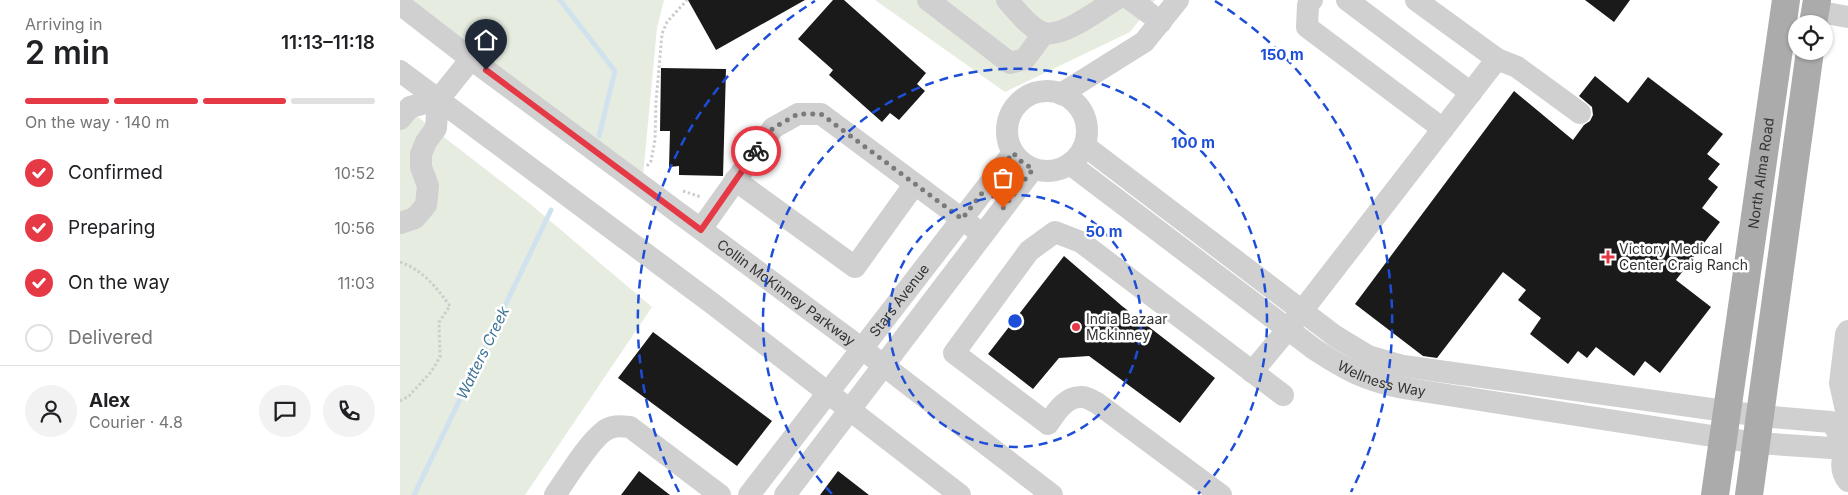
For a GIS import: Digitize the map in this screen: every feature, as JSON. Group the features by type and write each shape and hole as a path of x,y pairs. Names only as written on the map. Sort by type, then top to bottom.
{"main road":[{"name":"North Alma Road","path":"1715,495 1786,0"},
{"path":"1749,495 1809,60"}],"street":[{"path":"928,0 1010,63 1025,59 1044,34"},
{"path":"1006,0 1030,24 1044,34 1061,32 1115,0"},
{"path":"1131,0 1161,22"},
{"path":"1061,94 1144,42 1178,0"},
{"path":"1312,0 1308,6 1307,27 1443,129"},
{"path":"1347,0 1471,93"},
{"path":"1416,0 1497,59 1518,66 1580,112"},
{"name":"Collin McKinney Parkway","path":"400,4 471,59 861,348 1052,495"},
{"path":"1815,12 1848,17"},
{"path":"400,223 415,218 426,205 428,186 420,160 426,142 436,128 438,100 471,59"},
{"path":"1252,372 1288,329 1497,59"},
{"path":"400,71 713,304 960,495"},
{"path":"1047,91 1061,94 1072,100 1082,110 1087,132 1085,146 1076,159 1065,168 1047,172 1033,169 1023,163 1013,153 1007,133 1008,122 1013,109 1032,94 1047,91"},
{"path":"400,119 410,107 438,100"},
{"path":"701,230 773,128 798,114 821,114 983,235"},
{"name":"Wellness Way","path":"1070,164 1288,329 1345,369 1376,382 1489,402 1757,443 1831,448 1847,434 1831,422 1761,416 1493,379 1403,366 1368,356 1336,336 1085,146"},
{"name":"Stars Avenue","path":"748,495 1013,153"},
{"name":"Stars Avenue","path":"785,495 1033,169"},
{"path":"735,180 855,267 914,185"},
{"path":"1222,495 1098,403 1083,396 1074,399 1062,405 1048,424 954,353 1029,251 1055,232 1082,242 1283,396"},
{"path":"1847,327 1840,383 1847,434 1842,460 1845,477 1848,481"},
{"path":"1489,402 1493,379"},
{"path":"1573,414 1576,390"},
{"path":"555,495 603,431 616,426 630,427 720,495"}],"path":[{"path":"644,171 651,161 655,140 656,102 662,34 667,22 687,0"},
{"path":"400,262 419,270 450,306 439,322 440,357 426,378 409,396 400,401"}],"shaded area":[{"path":"408,0 664,0 657,28 643,176"},
{"path":"875,0 1155,0 1130,32 1005,92"},
{"path":"400,103 529,203 652,307 525,495 400,495"}],"building":[{"path":"688,0 805,0 716,50"},
{"path":"833,0 844,0 926,73 917,84 925,91 899,120 890,113 882,122 829,75 833,70 798,39"},
{"path":"1585,0 1630,0 1614,22"},
{"path":"661,68 726,69 723,176 679,175 679,166 669,167 670,131 660,131"},
{"path":"1595,76 1628,103 1648,77 1723,134 1707,154 1720,164 1708,179 1718,187 1702,208 1720,222 1676,280 1711,307 1660,373 1645,361 1634,376 1596,347 1587,358 1578,351 1568,364 1530,334 1541,318 1518,300 1526,290 1503,272 1437,358 1423,356 1355,304 1514,91 1573,140 1593,115 1592,107 1579,96"},
{"path":"1064,256 1122,306 1215,378 1180,423 1089,356 1059,358 1033,389 988,354"},
{"path":"653,332 772,421 737,466 618,378"},
{"path":"639,471 670,495 621,495"},
{"path":"838,471 869,495 820,495"}],"waterway":[{"name":"Watters Creek","path":"560,0 615,71 599,136"},
{"name":"Watters Creek","path":"414,495 551,210"}],"way so far":[{"path":"756,151 773,128 798,114 821,114 962,219 1013,153 1023,163 1033,169 1003,208"}],"place":[{"name":"Victory Medical Center Craig Ranch","path":"1608,257"},
{"name":"India Bazaar Mckinney","path":"1076,327"}],"route":[{"path":"486,70 701,230 756,151"}]}
